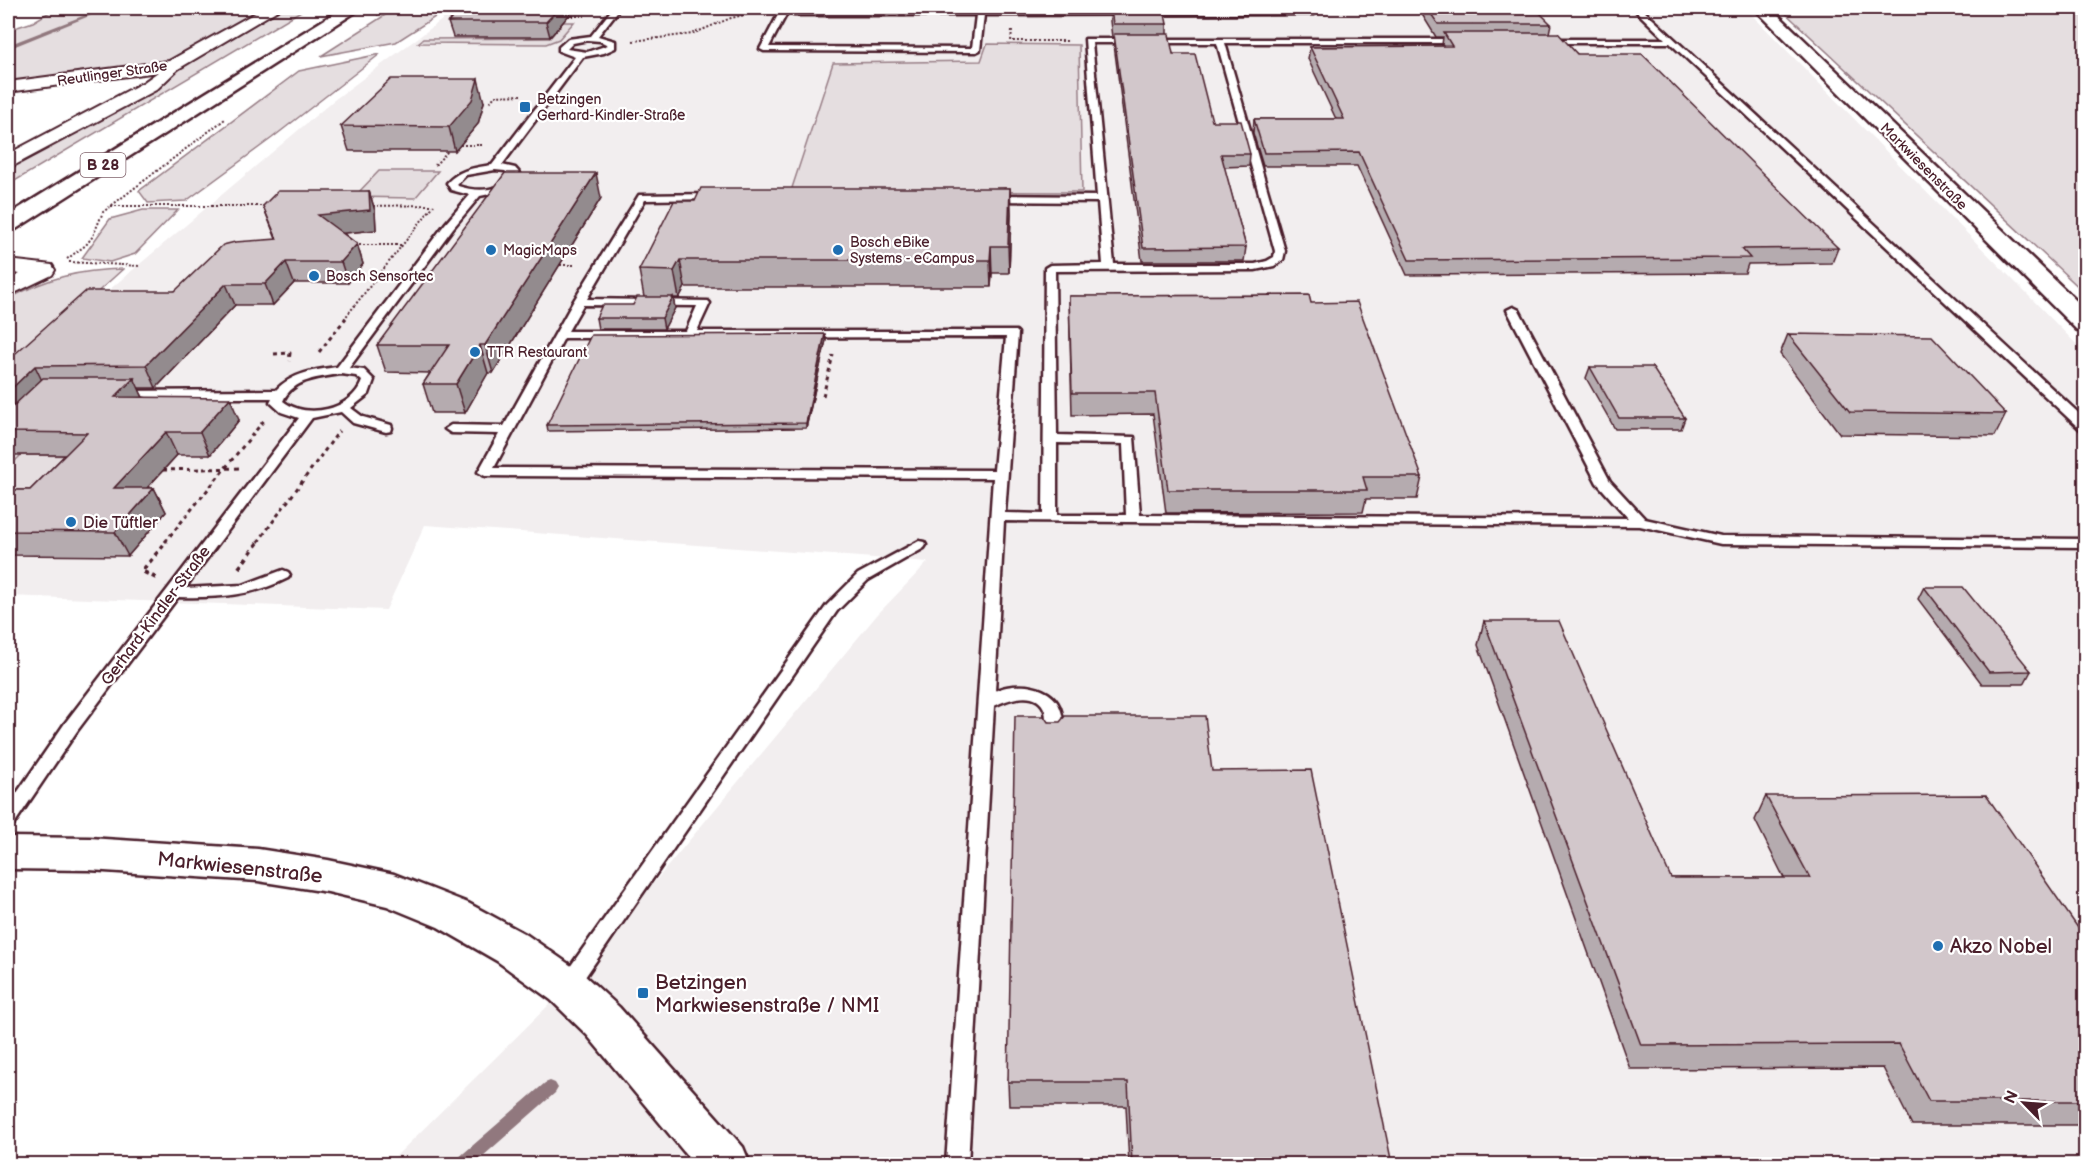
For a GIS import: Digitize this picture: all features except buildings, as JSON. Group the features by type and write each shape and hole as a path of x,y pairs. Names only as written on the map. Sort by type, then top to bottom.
{"main road":[{"path":"264,44 324,8"},
{"name":"B 28","path":"8,224 354,8"},
{"name":"Markwiesenstraße","path":"1762,8 2085,325"},
{"path":"135,122 164,104"},
{"name":"Markwiesenstraße","path":"8,853 89,854 258,866 328,876 383,889 453,915 512,948 567,987 603,1021 725,1164"}],"street":[{"name":"Reutlinger Straße","path":"8,87 173,64 274,8"},
{"path":"8,161 150,86 173,64"},
{"path":"8,266 44,270 8,289"}],"lane":[{"path":"593,38 616,8"},
{"path":"805,8 797,13 1314,12 1317,8"},
{"path":"1637,8 2085,427"},
{"path":"783,13 764,50 976,50 981,13"},
{"path":"593,38 610,41 612,46 598,52 581,54 562,49 563,46 576,40 593,38"},
{"path":"1109,268 1088,41 1474,41"},
{"path":"1050,519 1050,268 1255,267 1270,264 1279,258 1280,251 1220,41"},
{"path":"1532,41 1672,41"},
{"path":"495,167 581,54"},
{"path":"341,369 474,196 508,186 518,177 509,169 495,167 463,174 452,183 454,188 474,196"},
{"path":"724,197 642,197 560,335 485,472 1000,474"},
{"path":"984,198 1101,199"},
{"path":"579,302 704,303 690,334"},
{"path":"1513,309 1604,483 1640,522"},
{"path":"560,335 1012,333 1000,474 957,1164"},
{"path":"341,369 360,373 368,380 367,389 347,411 294,414 282,410 276,402 279,394 293,381 318,372 341,369"},
{"path":"104,394 279,394"},
{"path":"347,411 358,420 386,428"},
{"name":"Gerhard-Kindler-Straße","path":"8,819 71,727 308,415"},
{"path":"451,429 509,430"},
{"path":"1050,440 1129,440 1133,519"},
{"path":"998,517 1640,522 1721,540 2085,543"},
{"path":"567,987 832,608 863,577 919,545"},
{"path":"178,586 207,593 252,589 283,575"},
{"path":"986,703 1005,693 1027,691 1044,697 1053,710 1054,740"}],"path":[{"path":"623,42 654,40 692,33 731,18 753,13"},
{"path":"1012,13 1011,41 1088,41"},
{"path":"562,16 585,16"},
{"path":"490,102 495,96 520,95"},
{"path":"140,266 61,262 86,245 93,236 99,218 110,206 231,115"},
{"path":"460,145 482,145"},
{"path":"435,165 448,151"},
{"path":"364,206 434,206 474,196"},
{"path":"110,206 272,206"},
{"path":"313,360 434,206"},
{"path":"359,245 403,244"},
{"path":"554,265 576,265"},
{"path":"823,396 839,334"},
{"path":"274,354 290,353"},
{"path":"158,578 142,571 268,415 260,408 263,394"},
{"path":"178,586 237,570 347,411"},
{"path":"163,470 267,468"}],"shaded area":[{"path":"56,8 266,8 187,54 160,64 8,86 8,30 33,22"},
{"path":"283,8 306,8 8,185 8,165 157,85 173,74 182,64 210,51"},
{"path":"396,8 449,8 396,42 321,56"},
{"path":"458,8 1745,8 2085,353 2085,1164 388,1164 567,987 877,615 928,562 425,525 386,610 8,596 8,386 70,323 334,100"},
{"path":"1780,8 2085,8 2085,293"},
{"path":"563,22 574,22 559,39 546,44 418,43 423,39 550,38"},
{"path":"987,44 1079,45 1082,192 791,191 833,63 981,61"},
{"path":"380,54 186,201 148,203 139,191 299,71"},
{"path":"379,171 438,171 415,198 354,197"},
{"path":"143,210 178,210 135,254 110,262 82,258 110,219"},
{"path":"123,269 8,373 8,299 63,276"},
{"path":"21,455 99,456 57,500 8,499 8,468"}],"waterway":[{"path":"8,47 106,8"},
{"path":"463,1164 550,1088"}],"place":[{"name":"Betzingen Gerhard-Kindler-Straße","path":"525,107"},
{"name":"MagicMaps","path":"491,250"},
{"name":"Bosch eBike Systems - eCampus","path":"838,250"},
{"name":"Bosch Sensortec","path":"314,276"},
{"name":"TTR Restaurant","path":"475,352"},
{"name":"Die Tüftler","path":"71,522"},
{"name":"Akzo Nobel","path":"1938,946"},
{"name":"Betzingen Markwiesenstraße / NMI","path":"643,993"}]}
